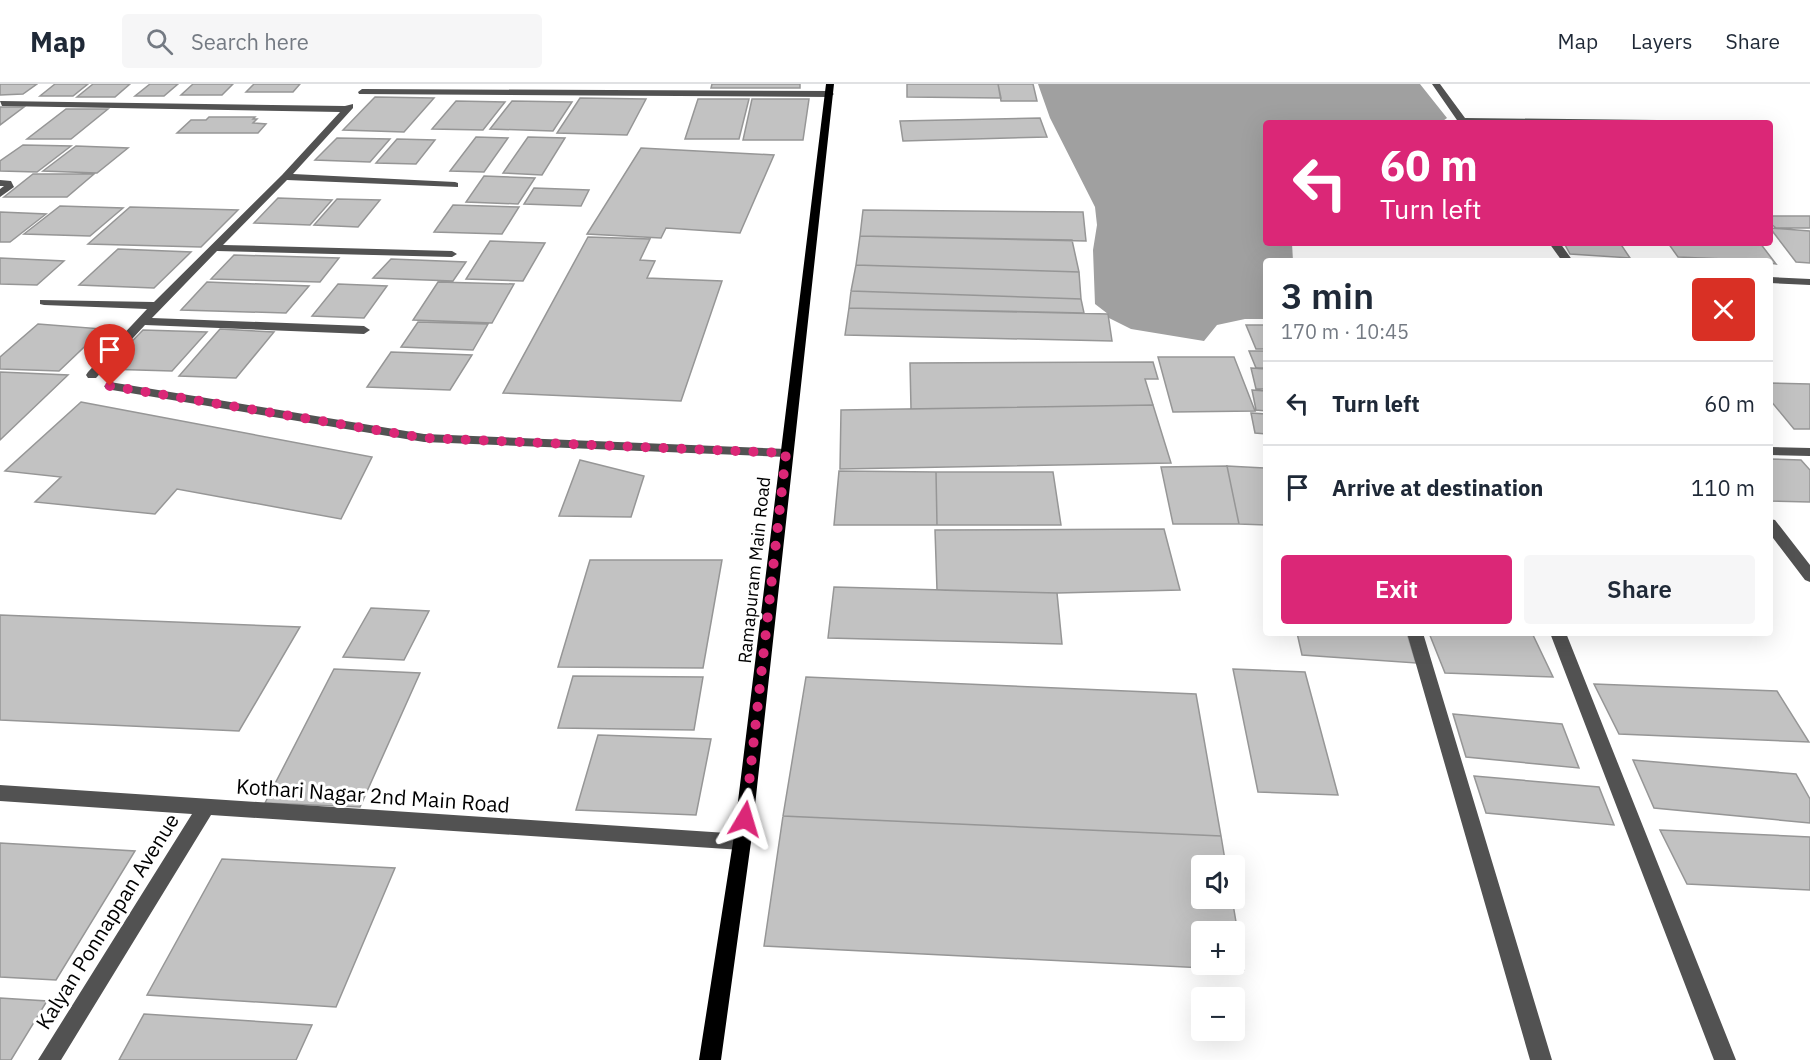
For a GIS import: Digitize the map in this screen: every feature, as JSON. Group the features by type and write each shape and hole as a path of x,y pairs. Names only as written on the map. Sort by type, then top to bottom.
{"main road":[{"name":"Ramapuram Main Road","path":"710,1060 742,842 830,89"}],"street":[{"path":"1436,84 1463,120"},
{"path":"92,375 213,248 285,177 366,88 830,89"},
{"path":"2,103 347,109"},
{"path":"285,177 455,185"},
{"path":"0,183 8,183 9,187 0,194"},
{"path":"1556,246 1566,258"},
{"path":"213,248 452,254"},
{"path":"1773,280 1810,282"},
{"path":"44,302 157,306"},
{"path":"142,321 364,330"},
{"path":"110,386 424,438 786,453"},
{"path":"1773,451 1810,452"},
{"path":"1773,528 1810,576"},
{"path":"1416,636 1541,1060"},
{"path":"1559,636 1725,1060"},
{"name":"Kothari Nagar 2nd Main Road","path":"0,793 742,842"},
{"name":"Kalyan Ponnappan Avenue","path":"49,1060 206,807"}],"shaded area":[{"path":"1038,84 1420,84 1447,118 1444,120 1263,120 1263,246 1292,246 1293,258 1263,258 1263,319 1245,319 1217,325 1204,341 1131,329 1109,318 1108,314 1095,304 1093,250 1097,225 1095,207 1050,118"}],"building":[{"path":"0,84 37,84 23,94 0,95"},
{"path":"55,84 88,84 73,96 40,96"},
{"path":"93,84 130,84 115,97 77,97"},
{"path":"150,84 178,84 164,96 135,96"},
{"path":"193,84 233,84 222,95 181,95"},
{"path":"254,84 300,84 293,92 246,92"},
{"path":"712,84 800,84 800,88 711,88"},
{"path":"907,84 998,84 1001,98 907,97"},
{"path":"998,84 1033,84 1037,101 1001,101"},
{"path":"375,97 434,98 404,132 343,130"},
{"path":"580,98 646,99 627,135 557,133"},
{"path":"698,99 749,99 739,139 685,139"},
{"path":"752,99 809,99 803,140 743,140"},
{"path":"456,101 505,102 483,130 432,129"},
{"path":"512,101 572,102 553,131 490,129"},
{"path":"0,107 24,107 0,125"},
{"path":"66,109 108,109 71,139 27,139"},
{"path":"209,117 255,117 253,119 257,119 253,123 266,124 258,133 177,133 191,120 206,120"},
{"path":"1040,118 1047,137 903,141 900,121"},
{"path":"476,137 508,138 484,172 450,171"},
{"path":"528,137 565,138 542,175 503,173"},
{"path":"337,138 390,139 370,162 315,160"},
{"path":"397,139 435,140 416,164 376,163"},
{"path":"23,145 71,146 37,172 0,171 0,161"},
{"path":"76,146 128,148 97,173 43,171"},
{"path":"641,148 774,155 740,233 666,228 661,238 587,234"},
{"path":"33,174 94,174 67,197 4,197"},
{"path":"484,176 535,178 518,204 466,202"},
{"path":"534,188 589,190 581,206 524,204"},
{"path":"278,198 332,200 310,225 254,223"},
{"path":"337,199 380,200 358,227 314,225"},
{"path":"453,205 519,207 502,234 434,232"},
{"path":"60,206 123,208 90,236 24,234"},
{"path":"130,207 238,210 201,247 88,244"},
{"path":"863,210 1083,212 1086,241 860,236"},
{"path":"0,212 46,214 10,242 0,242"},
{"path":"1773,216 1810,216 1810,228 1776,228 1773,226"},
{"path":"1773,228 1810,231 1810,263 1796,262 1773,232"},
{"path":"860,236 1072,240 1079,272 856,265"},
{"path":"588,237 650,239 640,260 655,261 647,278 722,281 681,401 503,393"},
{"path":"490,241 545,243 523,281 466,279"},
{"path":"1566,246 1622,246 1630,258 1570,254"},
{"path":"1670,246 1762,246 1771,258 1701,258 1678,257"},
{"path":"118,249 191,252 154,288 79,285"},
{"path":"234,255 339,258 320,282 211,279"},
{"path":"0,258 64,261 37,285 0,284"},
{"path":"391,259 466,262 453,281 373,278"},
{"path":"856,265 1079,272 1081,299 851,291"},
{"path":"207,282 309,286 286,313 181,310"},
{"path":"438,282 514,284 492,323 413,320"},
{"path":"338,284 387,286 364,318 312,316"},
{"path":"851,291 1081,299 1084,313 849,308"},
{"path":"849,308 1108,314 1112,341 845,335"},
{"path":"418,322 488,324 473,350 401,347"},
{"path":"38,324 103,329 59,371 0,369 0,357"},
{"path":"1246,325 1263,325 1263,349 1256,349"},
{"path":"220,329 274,332 236,378 179,376"},
{"path":"143,330 207,332 172,371 105,369"},
{"path":"1249,351 1263,351 1263,368 1256,368"},
{"path":"391,352 472,355 450,390 367,387"},
{"path":"1158,357 1234,357 1255,411 1173,412"},
{"path":"1153,362 1158,379 1145,379 1153,405 911,409 910,363"},
{"path":"1251,368 1263,369 1263,389 1256,389"},
{"path":"0,372 68,375 0,440"},
{"path":"1773,383 1810,384 1810,429 1794,429 1773,404"},
{"path":"1252,390 1263,391 1263,411 1256,410"},
{"path":"81,402 372,457 341,519 177,489 155,514 35,502 61,477 5,471"},
{"path":"1153,405 1171,463 840,469 841,410"},
{"path":"1251,413 1263,414 1263,434 1255,433"},
{"path":"1773,459 1801,460 1810,470 1810,502 1773,501"},
{"path":"580,460 644,476 631,517 559,516"},
{"path":"1227,466 1263,468 1263,525 1239,524"},
{"path":"1227,466 1239,524 1173,524 1161,467"},
{"path":"839,471 936,472 937,525 834,525"},
{"path":"936,472 1053,472 1061,525 937,525"},
{"path":"1164,529 1180,590 1057,593 937,590 935,530"},
{"path":"590,560 722,560 703,668 558,667"},
{"path":"834,587 1057,593 1062,644 828,638"},
{"path":"371,608 429,611 404,660 343,657"},
{"path":"0,615 300,627 239,731 0,720"},
{"path":"1298,636 1408,636 1416,663 1302,655"},
{"path":"1430,636 1533,636 1553,677 1445,673"},
{"path":"334,669 420,673 360,807 265,803"},
{"path":"1233,669 1305,672 1338,795 1258,792"},
{"path":"573,676 703,677 694,730 558,728"},
{"path":"806,677 1196,694 1221,836 783,816"},
{"path":"1594,684 1777,691 1809,742 1619,734"},
{"path":"1453,714 1562,724 1579,768 1466,757"},
{"path":"598,735 711,739 696,815 576,810"},
{"path":"1633,760 1796,774 1810,799 1810,823 1654,808"},
{"path":"1474,776 1599,787 1614,825 1486,813"},
{"path":"783,816 1221,836 1224,855 1191,855 1191,909 1234,909 1236,921 1191,921 1191,967 764,946"},
{"path":"1660,830 1810,837 1810,890 1687,884"},
{"path":"0,843 135,851 56,980 0,977"},
{"path":"222,859 395,868 336,1007 147,995"},
{"path":"0,998 47,1001 11,1060 0,1060"},
{"path":"144,1014 312,1025 296,1060 119,1060"}],"route":[{"path":"110,386 424,438 786,453 745,819"}]}
